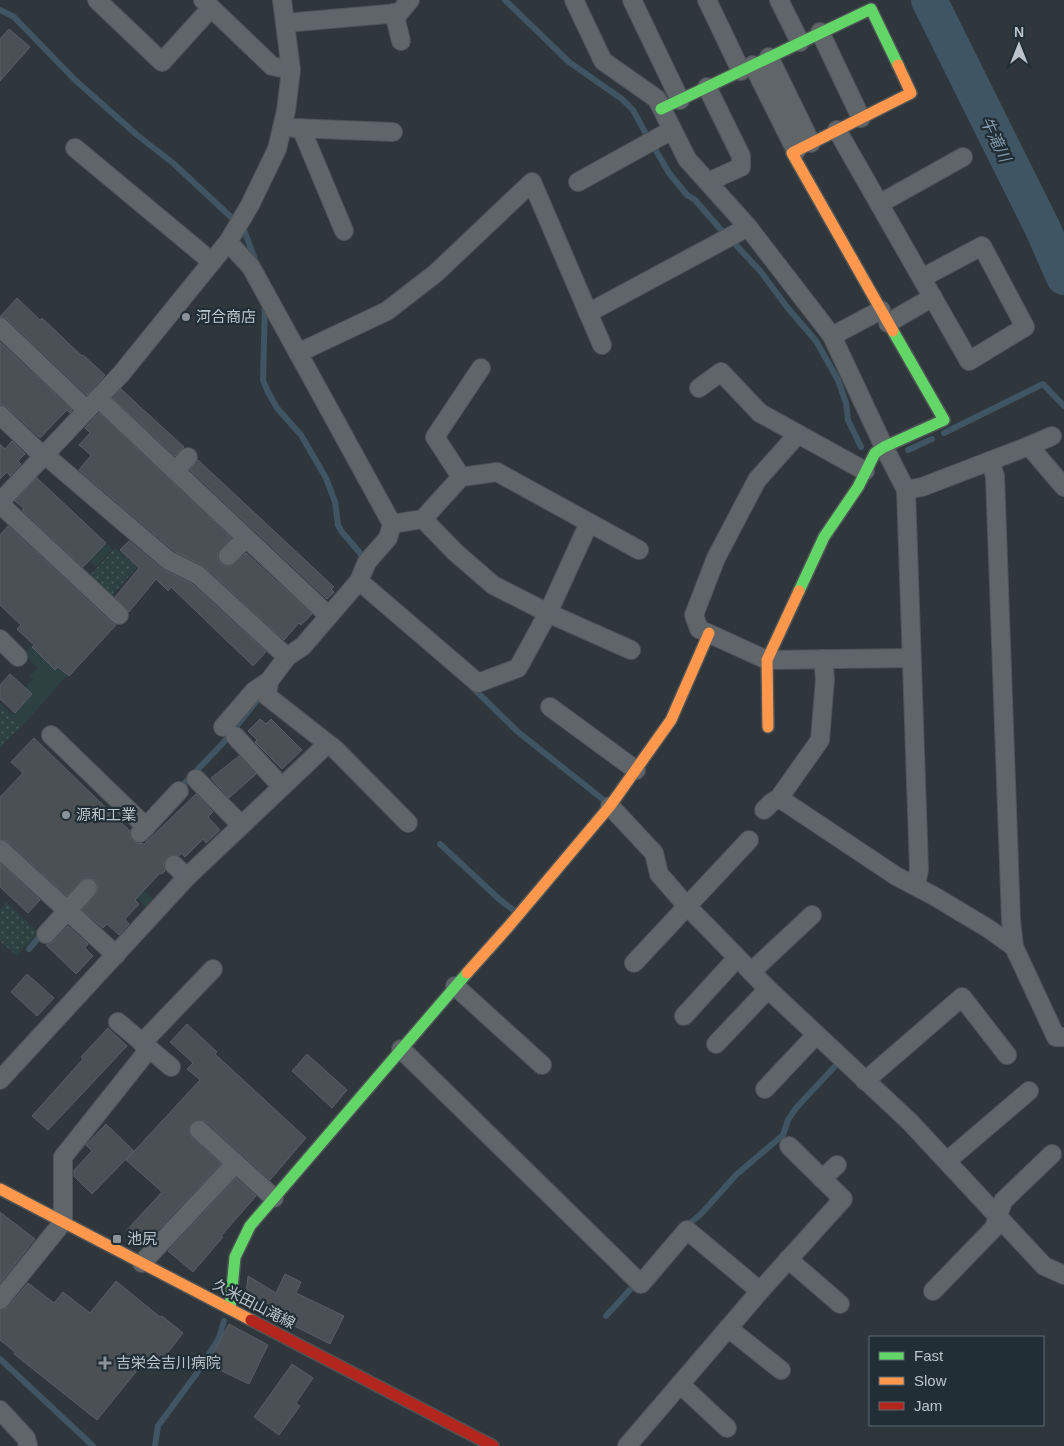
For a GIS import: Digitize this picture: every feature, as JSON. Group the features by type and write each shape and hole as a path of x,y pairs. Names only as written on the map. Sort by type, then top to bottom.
{"street":[{"path":"97,0 162,62 206,4 272,66 291,70"},
{"path":"119,615 0,503 120,374 228,242 250,205 277,149 286,111 291,70 282,0"},
{"path":"285,23 399,13 410,0"},
{"path":"574,0 603,61 657,99 687,160 748,227 832,336 906,490 919,869 916,886"},
{"path":"632,0 680,100"},
{"path":"707,0 747,68 804,147"},
{"path":"779,0 800,42"},
{"path":"661,109 820,32 854,7 871,9 910,93 792,153 944,420 874,453 858,488 824,537 767,660 768,727"},
{"path":"394,13 401,41"},
{"path":"820,32 861,118"},
{"path":"769,57 804,147"},
{"path":"707,87 741,156 741,167 708,182"},
{"path":"282,127 393,132"},
{"path":"301,128 344,231"},
{"path":"578,182 672,130"},
{"path":"837,130 969,361 1025,328 982,246 922,278"},
{"path":"75,148 212,262"},
{"path":"879,204 963,157"},
{"path":"298,353 387,311 436,273 532,182 602,344"},
{"path":"588,313 748,227"},
{"path":"228,242 250,267 392,524 388,538 368,562 360,581 303,646 287,657 269,681 254,691 229,731 282,787"},
{"path":"832,336 933,297"},
{"path":"0,327 175,471 329,616"},
{"path":"461,477 435,437 481,368"},
{"path":"699,388 721,372 760,413 865,471"},
{"path":"0,415 44,456 168,560 198,576 287,657"},
{"path":"798,434 757,480 716,558 694,615 699,629 767,660 911,658"},
{"path":"906,490 922,487 1052,436"},
{"path":"1029,446 1064,487"},
{"path":"175,471 188,457"},
{"path":"990,461 995,476 1011,920 1014,947 1056,1037 1064,1037"},
{"path":"392,524 423,519 461,477 497,472 639,550"},
{"path":"423,519 455,552 493,585 548,613 631,650"},
{"path":"360,581 478,683 518,668 548,613 589,523"},
{"path":"228,556 246,538"},
{"path":"230,1309 235,1257 250,1226 610,806 671,720 709,633"},
{"path":"0,639 18,657"},
{"path":"764,810 770,803 779,798 820,740 825,679 824,660"},
{"path":"269,681 267,696 336,750 408,824"},
{"path":"550,707 636,770"},
{"path":"51,735 143,830 179,791"},
{"path":"0,1080 187,877 321,750"},
{"path":"196,779 241,826"},
{"path":"779,798 896,876 989,929 1014,947"},
{"path":"610,806 654,853 659,874 737,958 816,1035 910,1122 1044,1266 1064,1275"},
{"path":"634,963 686,905 749,840"},
{"path":"0,849 116,955"},
{"path":"174,865 187,877"},
{"path":"46,934 88,888"},
{"path":"751,972 812,914"},
{"path":"684,1016 737,958"},
{"path":"0,1300 63,1222 63,1158 145,1046 212,969"},
{"path":"455,986 542,1066"},
{"path":"716,1044 768,989"},
{"path":"864,1080 962,997 1007,1055"},
{"path":"118,1022 171,1067"},
{"path":"765,1089 816,1035"},
{"path":"401,1049 641,1284 687,1230 760,1291"},
{"path":"947,1161 1029,1091"},
{"path":"199,1130 274,1198"},
{"path":"627,1446 760,1291 843,1199 789,1146"},
{"path":"933,1291 994,1228 1003,1201 1052,1154"},
{"path":"142,1263 235,1164"},
{"path":"822,1179 836,1165"},
{"name":"久米田山滝線","path":"0,1189 492,1446"},
{"path":"788,1259 840,1304"},
{"path":"728,1328 781,1370"},
{"path":"680,1384 727,1428"},
{"path":"0,1410 26,1438 28,1446"}],"green space":[{"path":"106,543 112,549 96,567 89,560"},
{"path":"115,548 137,567 111,596 89,576"},
{"path":"30,646 55,669 58,667 67,675 23,725 13,715 32,694 25,688 33,679 30,676 38,668 24,654"},
{"path":"0,703 23,725 0,747"},
{"path":"139,886 155,901 148,909 132,894"},
{"path":"6,902 38,932 17,956 0,941 0,910"}],"building":[{"path":"9,29 30,47 0,81 0,39"},
{"path":"17,298 105,375 87,395 7,319 0,317"},
{"path":"0,342 72,410 70,413 67,410 40,438 7,407 0,404"},
{"path":"121,389 184,447 175,456 113,398"},
{"path":"99,413 231,538 218,553 218,559 221,564 231,566 246,553 312,614 301,625 299,623 284,640 205,567 174,551 79,470 91,455 79,445 90,433 85,428"},
{"path":"12,441 25,454 18,461 21,464 10,476 7,472 0,479 0,444 5,449"},
{"path":"198,460 334,587 331,589 334,592 327,599 190,470"},
{"path":"37,478 106,543 83,567 22,510 24,509 15,501"},
{"path":"8,526 116,625 69,676 58,667 55,670 32,647 34,645 17,629 21,625 0,605 0,535"},
{"path":"129,541 161,568 192,584 266,652 253,666 171,587 168,591 156,579 129,612 115,597 139,568 120,550"},
{"path":"10,674 32,694 15,713 0,699 0,685"},
{"path":"260,719 266,724 271,719 302,750 282,769 255,742 257,740 248,731"},
{"path":"34,738 130,831 130,837 137,843 144,844 196,794 213,812 208,817 220,830 206,843 203,839 185,857 181,853 179,856 171,855 167,857 164,863 165,871 162,874 160,873 135,900 139,904 125,919 129,924 119,935 107,924 103,928 82,910 98,891 98,884 95,880 84,878 67,896 7,841 0,839 0,797 23,773 11,762"},
{"path":"239,756 256,774 229,798 211,778"},
{"path":"0,863 40,900 28,913 0,887"},
{"path":"68,926 88,944 85,948 93,956 76,974 46,945 54,941"},
{"path":"27,974 54,998 37,1016 11,992"},
{"path":"187,1024 217,1052 215,1054 306,1138 270,1180 206,1122 201,1120 192,1123 189,1128 192,1138 221,1164 143,1246 126,1231 162,1192 126,1160 200,1080 187,1069 193,1063 170,1042"},
{"path":"108,1028 127,1046 48,1130 32,1116"},
{"path":"307,1054 347,1090 332,1108 292,1071"},
{"path":"106,1124 134,1151 92,1194 74,1176 74,1170 92,1151 86,1145"},
{"path":"236,1178 256,1196 193,1272 168,1251"},
{"path":"0,1212 35,1239 0,1283"},
{"path":"285,1274 301,1282 296,1293 344,1316 330,1344 267,1312 268,1309 246,1296 248,1276 276,1293"},
{"path":"116,1281 183,1333 162,1360 152,1352 97,1420 14,1354 15,1352 0,1340 0,1310 8,1307 28,1283 54,1303 63,1292 90,1313"},
{"path":"229,1324 268,1345 249,1384 207,1364"},
{"path":"292,1364 313,1378 296,1403 300,1406 279,1435 254,1417"}],"waterway":[{"path":"505,0 569,62 622,99 633,110 646,134"},
{"name":"牛滝川","path":"929,0 1042,227 1064,277"},
{"path":"0,10 14,17 74,79 137,135 173,163 232,218"},
{"path":"655,149 669,173 687,195 695,200 723,232"},
{"path":"244,230 257,265"},
{"path":"735,244 761,272 816,341 838,380 846,403 848,420 861,447"},
{"path":"265,304 263,380 277,408 301,435 326,478 335,502 338,525 360,553 361,563"},
{"path":"944,433 1043,384 1064,406"},
{"path":"908,450 932,439"},
{"path":"471,686 518,732 605,801"},
{"path":"180,788 223,743 259,698"},
{"path":"440,844 512,909"},
{"path":"29,949 41,935"},
{"path":"689,1224 701,1214 736,1175 783,1135 788,1120 796,1108 838,1063 834,1060"},
{"path":"606,1316 637,1282"},
{"path":"155,1446 158,1426 197,1373 219,1338 224,1321"},
{"path":"0,1359 93,1446"}],"traffic: fast":[{"path":"661,109 871,9 898,65"},
{"path":"799,591 824,537 858,487 875,453 884,447 944,420 893,331"},
{"path":"230,1309 235,1257 250,1226 467,973"}],"traffic: slow":[{"path":"893,331 792,153 911,93 898,65"},
{"path":"768,727 767,660 799,591"},
{"path":"467,973 610,806 671,720 709,633"},
{"path":"0,1189 251,1320"}],"traffic: jam":[{"path":"251,1320 493,1446"}],"place":[{"name":"河合商店","path":"186,317"},
{"name":"源和工業","path":"66,815"},
{"name":"池尻","path":"117,1239"},
{"name":"吉栄会吉川病院","path":"105,1363"}]}
